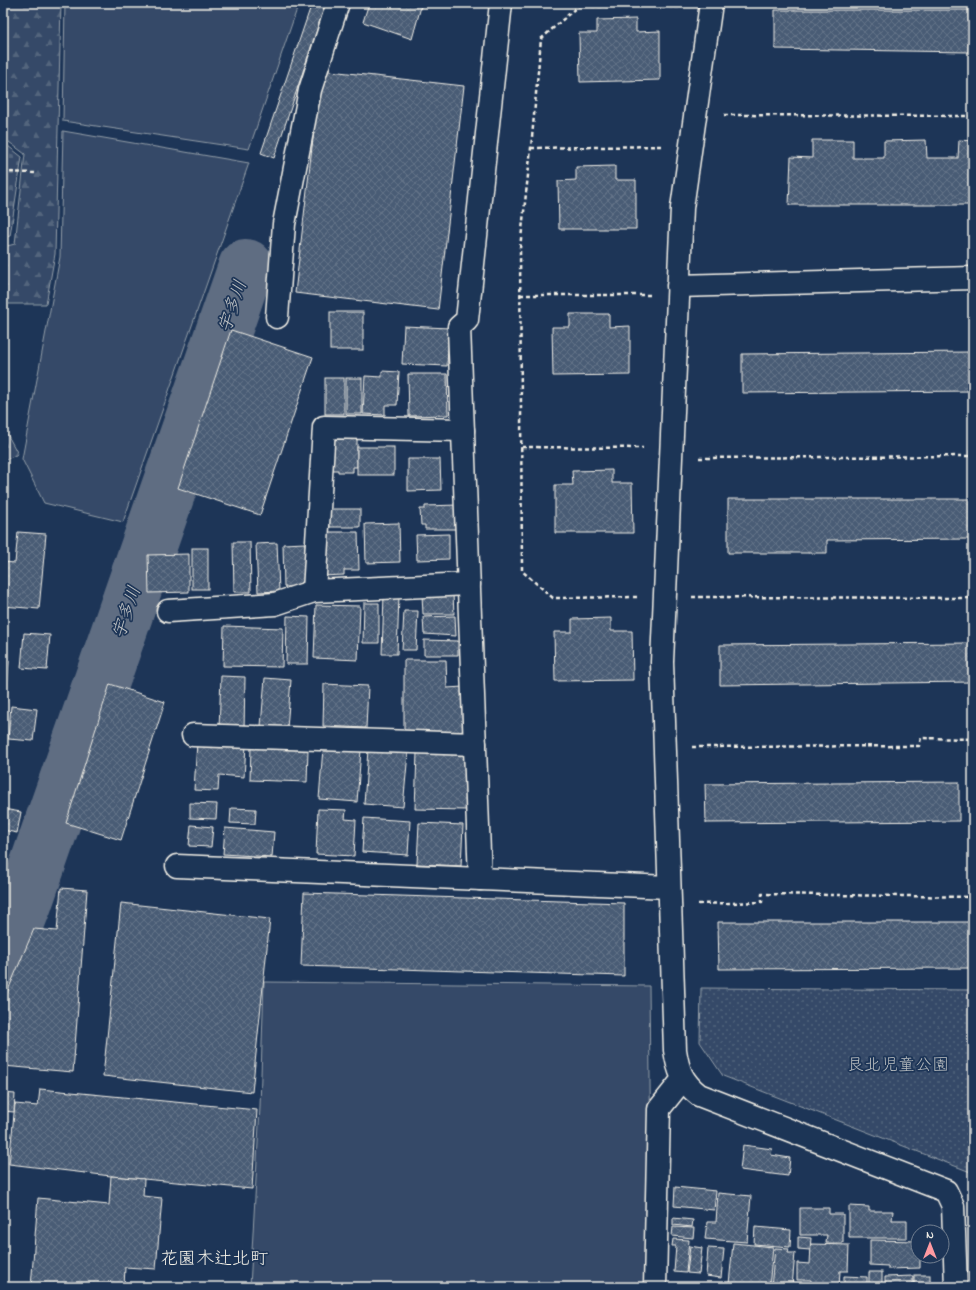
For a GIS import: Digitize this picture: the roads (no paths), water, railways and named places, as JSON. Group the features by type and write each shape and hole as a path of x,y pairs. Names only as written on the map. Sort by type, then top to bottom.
{"street":[{"path":"277,317 284,224 307,105 310,90 338,3"},
{"path":"480,879 459,327 467,320 501,3"},
{"path":"710,5 682,208 677,291 662,662 674,1050 677,1065 683,1079 690,1088 699,1094 946,1191 953,1206 956,1287"},
{"path":"677,291 973,278"},
{"path":"314,590 324,427 463,430"},
{"path":"168,611 275,604 314,590 469,584"},
{"path":"193,735 475,744"},
{"path":"177,866 480,879 670,896"},
{"path":"655,1287 660,1109 683,1079"}],"waterway":[{"name":"宇多川","path":"3,957 24,904 246,267"}],"district":[{"name":"花園木辻北町","path":"214,1258"}],"park label":[{"name":"艮北児童公園","path":"898,1064"}]}
